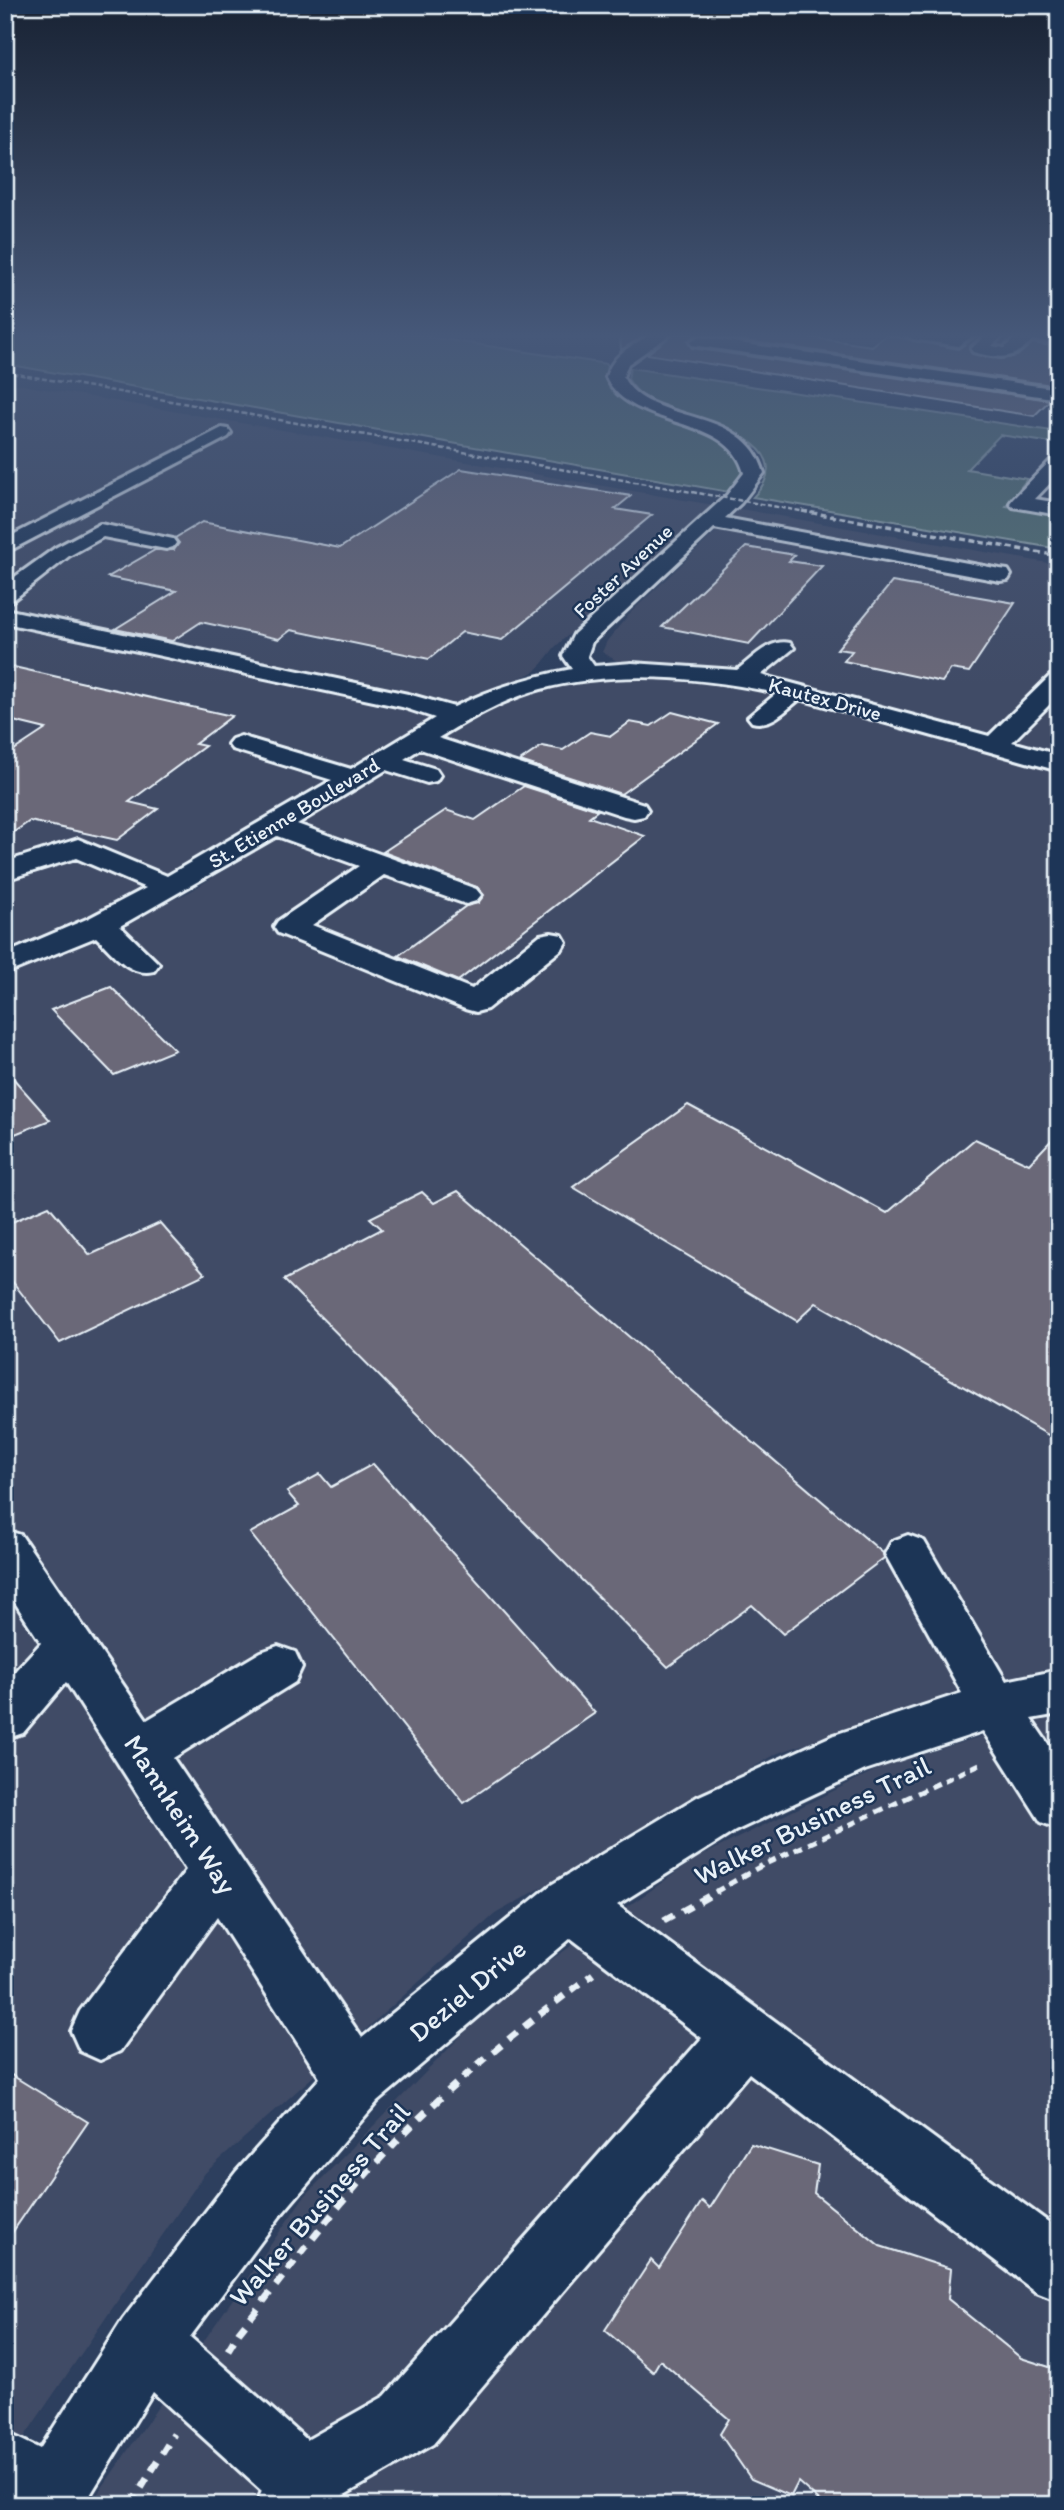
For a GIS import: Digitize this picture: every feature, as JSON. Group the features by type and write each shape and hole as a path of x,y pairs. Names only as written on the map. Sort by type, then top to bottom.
{"street":[{"path":"5,547 187,451"},
{"name":"Foster Avenue","path":"587,674 575,656 582,639 746,486 754,473 751,458 745,451"},
{"path":"1059,463 1020,503 1059,509"},
{"path":"710,521 1000,575"},
{"path":"5,595 62,552 100,530 166,544"},
{"path":"5,616 408,701 456,716"},
{"path":"742,678 782,648"},
{"path":"300,678 321,663"},
{"name":"Kautex Drive","path":"587,674 632,670 742,678 796,690 1059,764"},
{"name":"St. Etienne Boulevard","path":"7,963 100,924 169,887 489,699 536,683 587,674"},
{"path":"994,746 1059,681"},
{"path":"761,717 796,690"},
{"path":"417,739 635,810"},
{"path":"241,744 353,778"},
{"path":"383,760 427,775"},
{"path":"275,826 466,895"},
{"path":"5,871 78,848 169,887"},
{"path":"381,864 289,927 476,1002 551,942"},
{"path":"100,924 143,964"},
{"name":"Mannheim Way","path":"5,1548 356,2081"},
{"path":"908,1555 994,1705 1059,1805"},
{"path":"5,1717 69,1645"},
{"path":"139,1752 278,1667"},
{"name":"Deziel Drive","path":"33,2489 258,2194 356,2081 570,1904 716,1814 852,1751 994,1705 1059,1692"},
{"path":"100,2031 218,1871"},
{"path":"570,1904 1059,2269"},
{"path":"146,2342 296,2493 409,2420 744,2034"}],"path":[{"name":"Walker Business Trail","path":"665,1920 763,1865 980,1763"},
{"name":"Walker Business Trail","path":"239,2332 368,2173 441,2098 508,2037 594,1972"},
{"path":"131,2505 173,2436"}],"shaded area":[{"path":"5,451 403,451 713,505 555,647 536,671 472,699 424,725 131,899 5,953"},
{"path":"740,509 1059,565 1059,757 805,686 687,665 620,663 602,652 607,641 630,613"},
{"path":"673,676 759,687 1059,771 1059,1668 1011,1677 778,1753 495,1914 205,2173 5,2465 5,974 58,954 189,892 468,719 514,696 588,680"},
{"path":"1059,1717 1059,2505 90,2505 303,2198 501,1995 697,1858 884,1766 1025,1723"}],"green space":[{"path":"498,451 732,451 739,459 741,474 729,492"},
{"path":"760,451 984,451 967,469 1027,479 1006,506 1059,514 1059,549 753,497 767,477 766,459"}],"building":[{"path":"461,469 631,496 615,509 652,515 502,640 462,632 429,659 291,630 279,639 201,622 172,641 115,629 176,591 108,577 155,550 174,550 179,543 175,538 202,522 340,548"},
{"path":"746,547 795,555 789,561 822,566 749,644 662,627"},
{"path":"892,582 1015,603 969,672 951,669 942,682 844,661 852,651 837,649"},
{"path":"5,665 232,716 195,744 205,746 129,802 158,809 117,840 30,821 5,838 5,756 46,729 5,719"},
{"path":"672,712 718,724 621,794 520,761 542,746 563,750 590,732 611,736 630,722 651,726"},
{"path":"524,786 598,810 589,817 645,836 458,981 398,956 466,906 478,903 484,895 477,887 383,852 446,810 475,820"},
{"path":"111,987 175,1050 114,1075 51,1010"},
{"path":"5,1069 50,1120 5,1138"},
{"path":"688,1105 887,1213 975,1139 1029,1164 1059,1132 1059,1441 816,1303 797,1321 573,1187"},
{"path":"458,1191 883,1553 884,1558 783,1634 752,1605 668,1667 284,1280 382,1229 370,1218 422,1192 434,1203"},
{"path":"49,1206 90,1255 160,1223 205,1274 60,1343 5,1272 5,1225"},
{"path":"373,1464 595,1713 464,1803 250,1533 299,1506 287,1492 320,1474 331,1487"},
{"path":"5,2071 88,2122 5,2243"},
{"path":"751,2144 818,2165 814,2193 880,2246 951,2269 948,2299 1021,2358 1059,2370 1059,2505 824,2505 798,2482 791,2496 751,2479 720,2434 729,2419 660,2360 653,2372 605,2330 651,2260 659,2268 702,2201 710,2208"}],"railway":[{"path":"458,451 812,513"},
{"path":"802,511 1059,556"}]}
